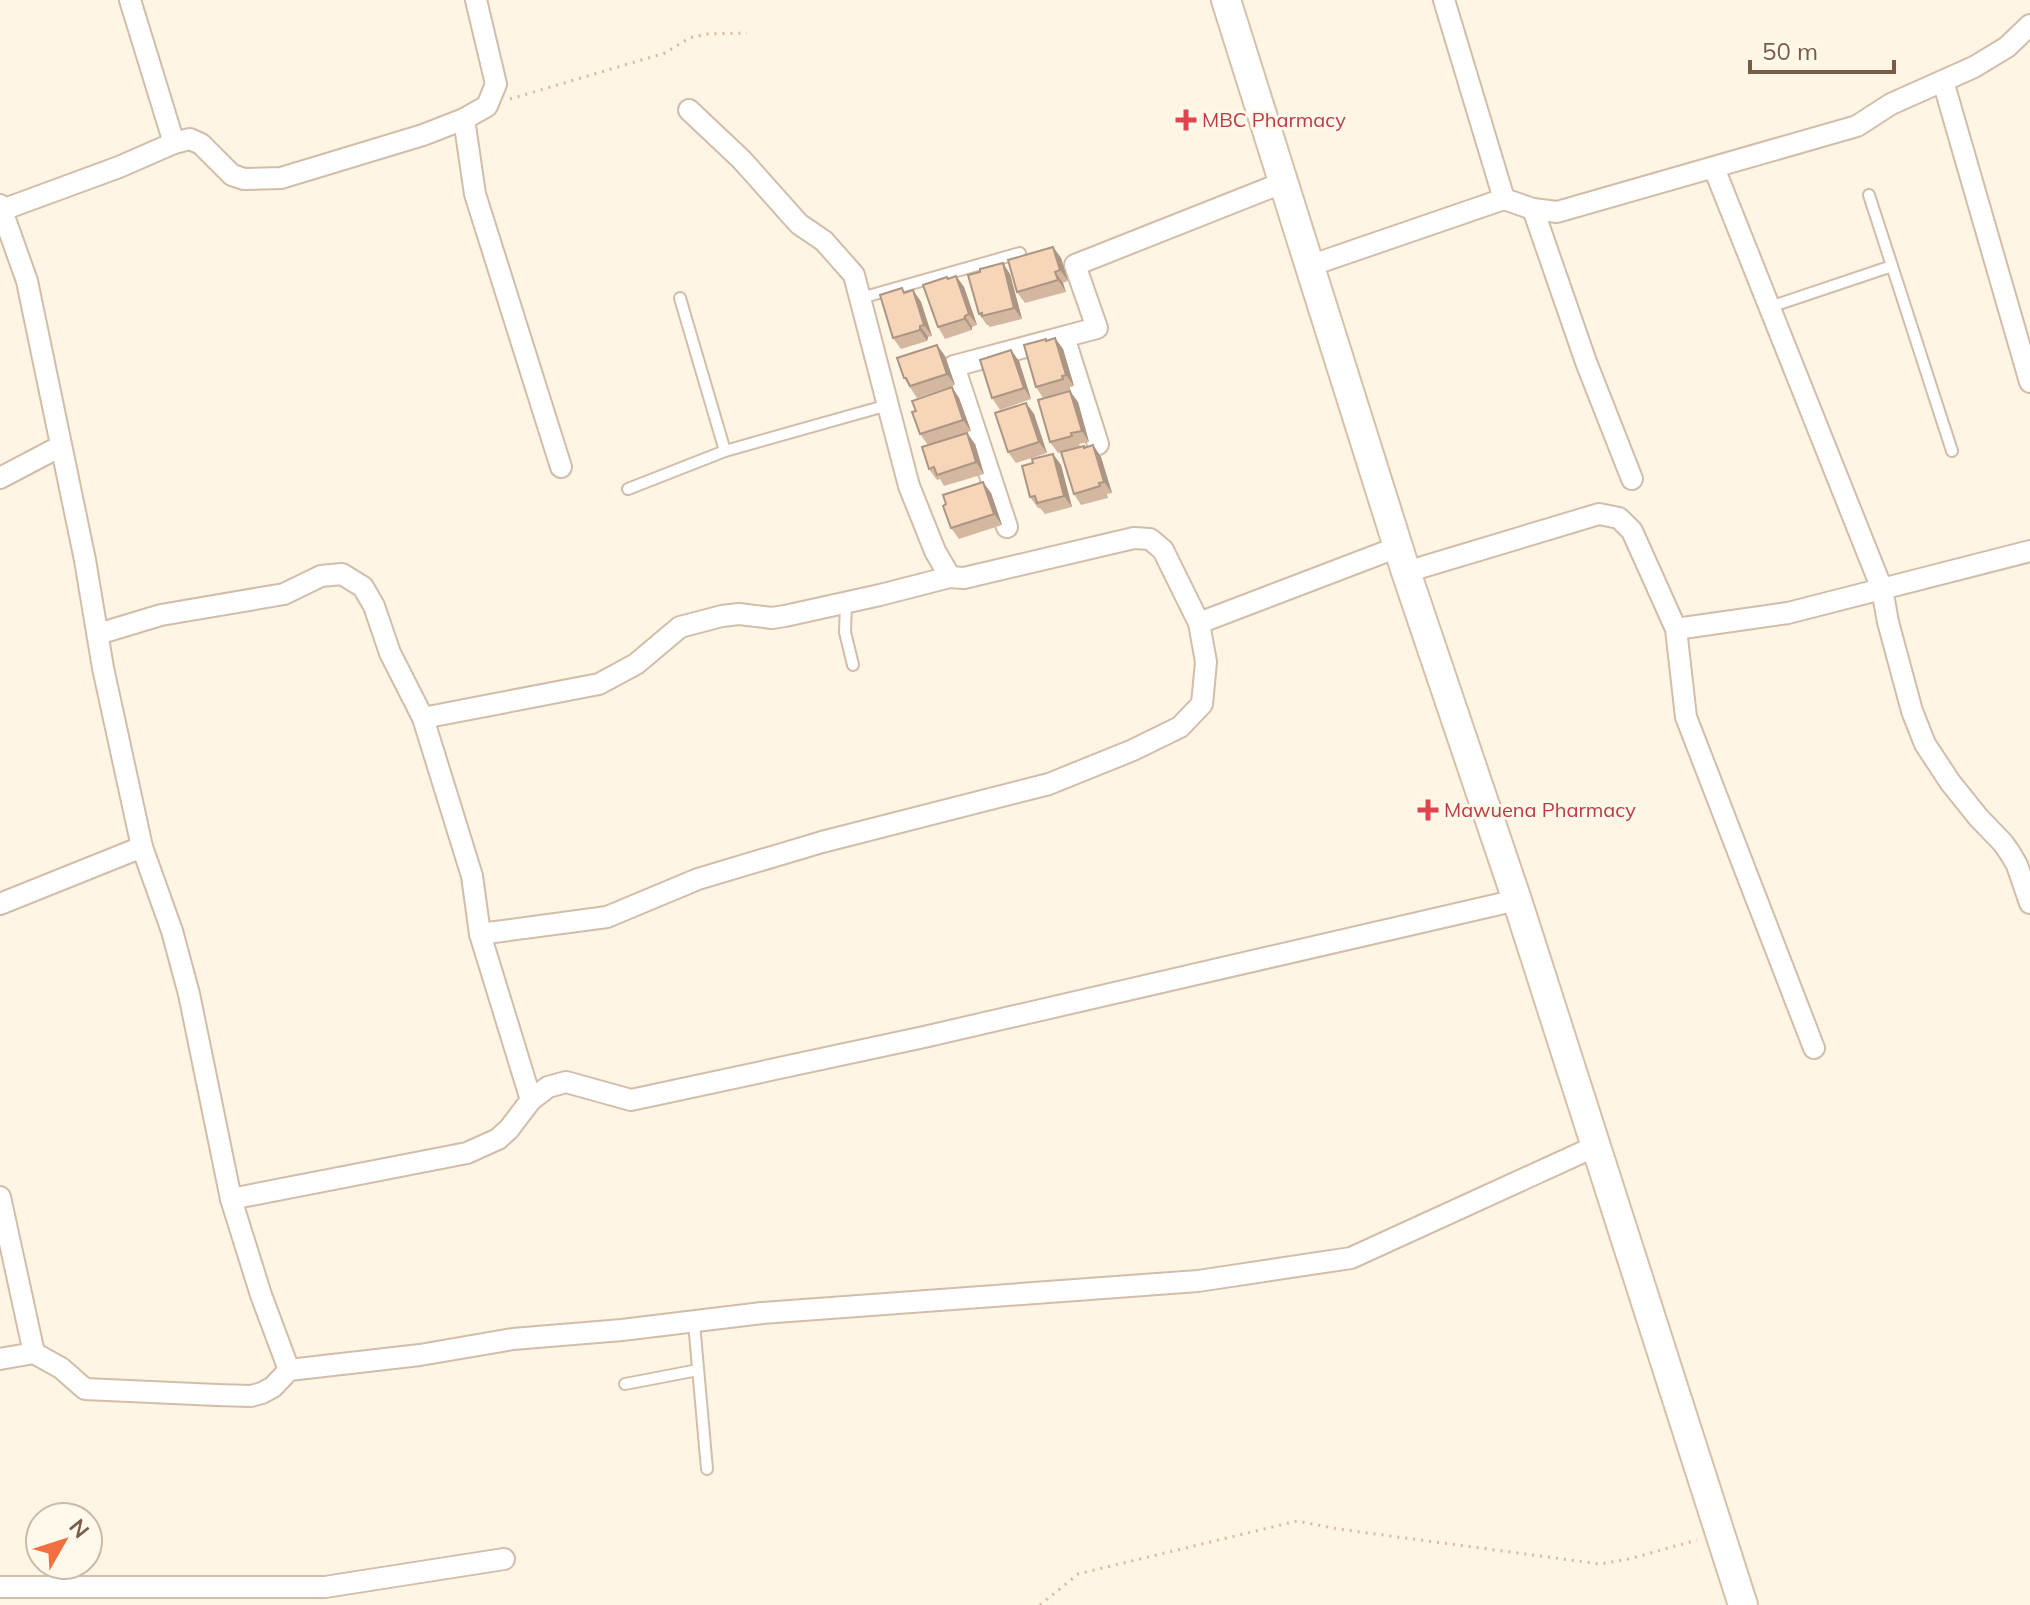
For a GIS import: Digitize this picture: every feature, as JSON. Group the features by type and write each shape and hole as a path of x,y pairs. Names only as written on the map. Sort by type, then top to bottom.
{"main road":[{"path":"1226,0 1402,559 1517,900 1743,1605"}],"street":[{"path":"130,0 174,143"},
{"path":"289,1370 261,1295 231,1199 189,994 172,931 142,847 103,668 85,560 27,281 6,241 1,207 190,139 201,144 232,175 244,179 281,178 423,135 464,119 487,106 496,84 476,0"},
{"path":"1444,0 1504,199"},
{"path":"1309,266 1504,199 1533,209 1557,212 1857,126 1891,104 1974,67 2007,47 2030,25"},
{"path":"1943,81 2030,382"},
{"path":"689,110 742,160 799,224 824,241 854,275 909,486 935,551 950,577"},
{"path":"464,119 475,194 561,467"},
{"path":"1714,168 1882,589 1912,711 1925,744 1950,782 2010,853 2030,903"},
{"path":"1007,527 954,366 1097,328 1075,265 1282,183"},
{"path":"1533,209 1586,362 1632,479"},
{"path":"1064,337 1098,444"},
{"path":"0,478 61,446"},
{"path":"1199,623 1402,559 1599,514 1619,518 1632,531 1676,629 1686,717 1814,1048"},
{"path":"423,718 599,684 636,664 680,627 722,616 785,616 1134,538 1150,539 1163,550 1199,623 1206,662 1202,704 1180,727 1133,750 1049,784 822,842 698,879 607,917 480,934"},
{"path":"1676,629 1788,613 2030,551"},
{"path":"98,634 161,615 284,594 321,576 342,574 363,587 374,606 390,653 423,718 472,876 480,934 531,1100"},
{"path":"0,904 142,847"},
{"path":"231,1199 467,1153 498,1139 531,1100 548,1087 566,1082 631,1100 924,1037 1517,900"},
{"path":"0,1359 34,1353 61,1368 85,1389 251,1396 273,1387 289,1370 420,1355 513,1339 694,1323 791,1310 1198,1281 1351,1258 1596,1146"},
{"path":"0,1197 34,1353"},
{"path":"0,1587 325,1587 504,1559"}],"lane":[{"path":"1869,195 1952,451"},
{"path":"861,298 1020,253"},
{"path":"1770,307 1892,266"},
{"path":"680,298 725,451"},
{"path":"628,489 725,451 888,405"},
{"path":"846,603 845,632 853,665"},
{"path":"694,1323 707,1469"},
{"path":"625,1384 698,1370"}],"path":[{"path":"487,106 665,53 689,38 706,34 747,33"},
{"path":"1040,1605 1078,1574 1297,1521 1600,1564 1720,1534"}],"building":[{"path":"1053,247 1060,270 1055,272 1058,280 1017,292 1008,260"},
{"path":"1003,263 1014,308 982,316 968,275"},
{"path":"956,276 969,314 964,319 938,327 923,285"},
{"path":"902,288 904,293 913,290 924,325 920,326 920,330 893,338 880,295"},
{"path":"1055,338 1066,375 1062,376 1063,379 1036,387 1024,345"},
{"path":"937,345 947,374 910,386 897,358"},
{"path":"1011,350 1024,388 992,398 980,360"},
{"path":"952,387 963,420 920,434 912,412 916,411 912,401"},
{"path":"1070,391 1082,431 1050,442 1038,400"},
{"path":"1026,403 1039,442 1008,452 995,413"},
{"path":"967,433 976,462 937,475 934,467 929,469 922,447"},
{"path":"1093,445 1104,482 1074,494 1061,452"},
{"path":"1053,454 1064,496 1037,503 1035,496 1030,497 1022,466 1033,463 1032,459"},
{"path":"983,482 994,514 951,528 943,506 946,504 943,495"}],"place":[{"name":"MBC Pharmacy","path":"1186,120"},
{"name":"Mawuena Pharmacy","path":"1428,810"}]}
